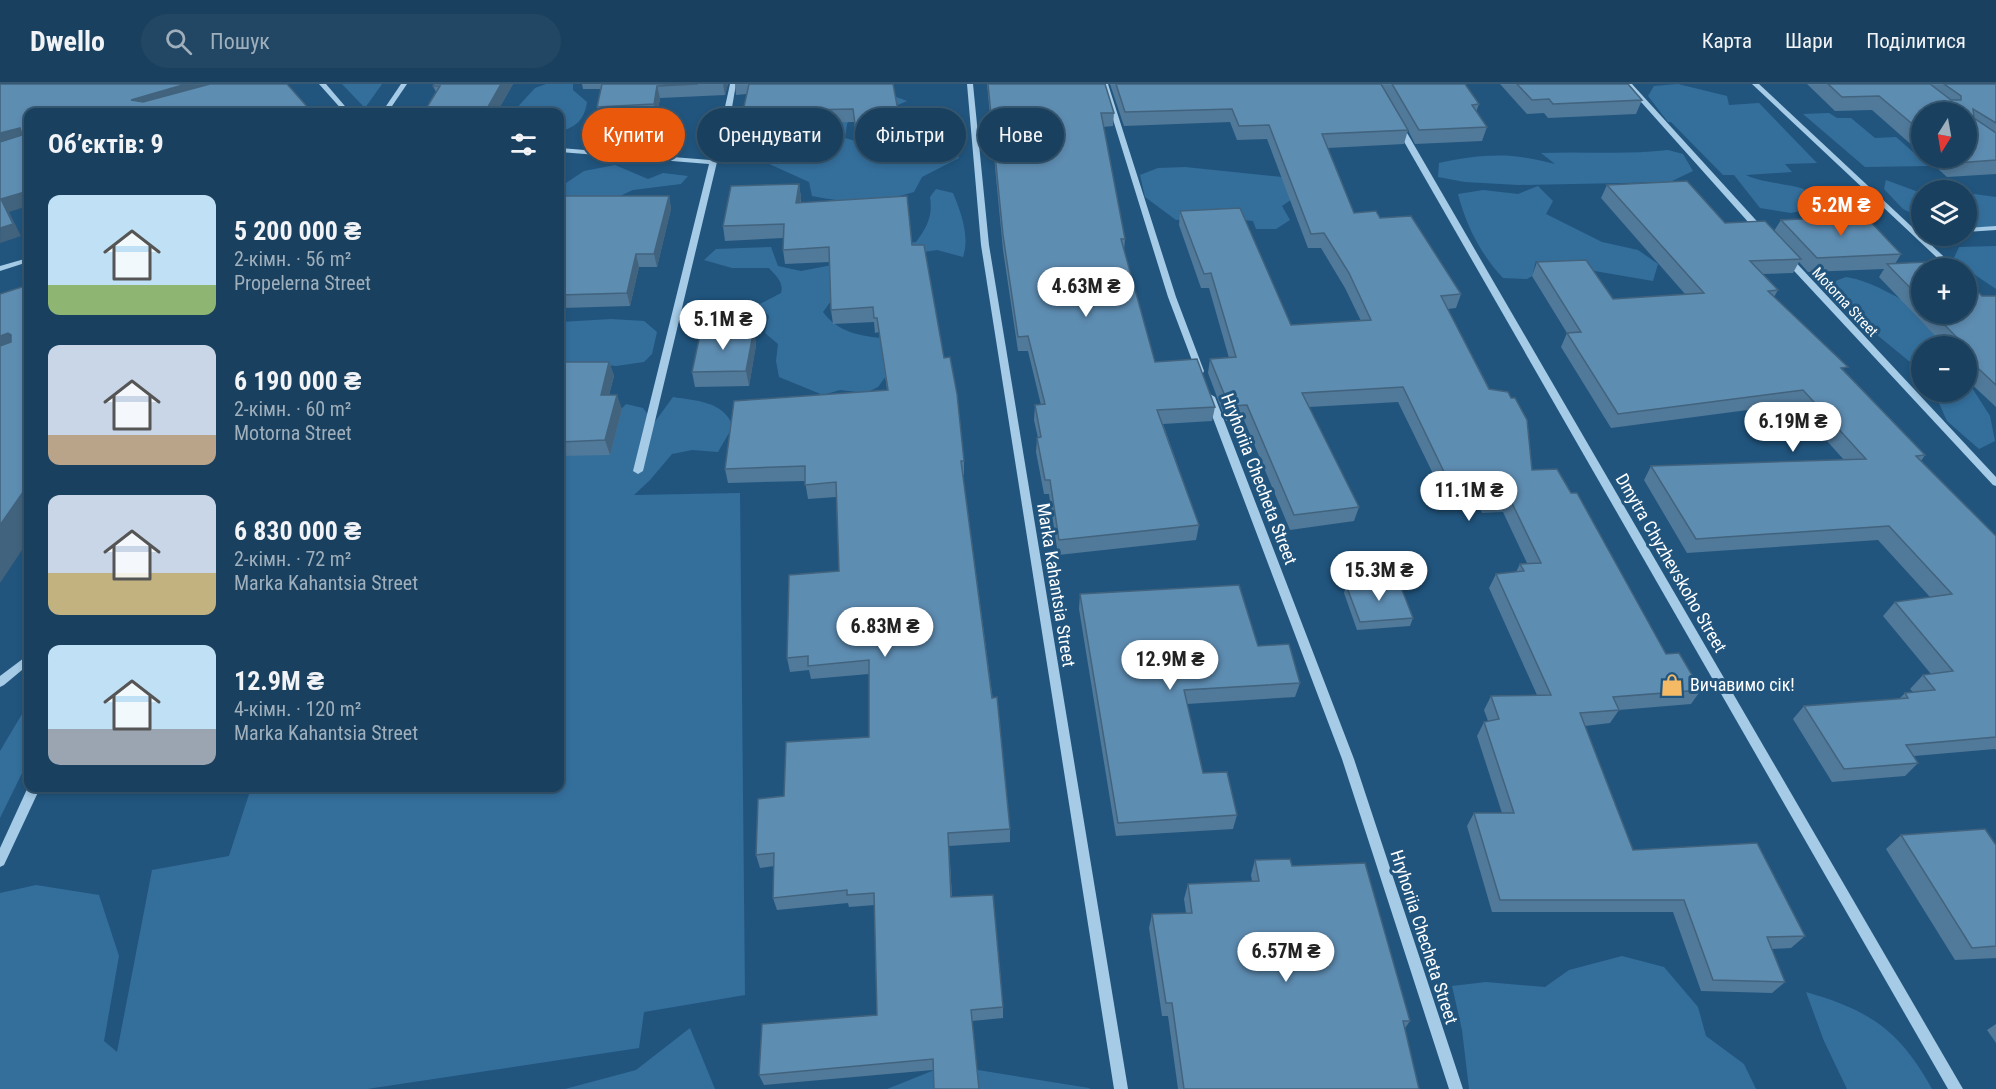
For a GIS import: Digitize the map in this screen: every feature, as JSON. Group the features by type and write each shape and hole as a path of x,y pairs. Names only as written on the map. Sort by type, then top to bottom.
{"street":[{"path":"322,84 343,108"},
{"path":"388,108 405,84"},
{"path":"728,108 733,84"},
{"name":"Marka Kahantsia Street","path":"970,84 985,245 1121,1089"},
{"name":"Hryhoriia Checheta Street","path":"1105,84 1172,297 1348,759 1456,1089"},
{"path":"1628,84 1765,235"},
{"path":"1755,84 1911,226"},
{"name":"Dmytra Chyzhevskoho Street","path":"1392,114 1956,1089"},
{"path":"564,150 697,161"},
{"path":"638,471 713,162"},
{"path":"1977,229 1996,228"},
{"path":"1931,246 1943,258"},
{"name":"Motorna Street","path":"1781,252 1996,483"},
{"path":"0,269 24,261"},
{"path":"0,682 24,662"},
{"path":"0,861 32,792"}],"shaded area":[{"path":"342,84 382,84 365,108"},
{"path":"546,84 573,84 573,90 587,102 586,108 582,108 582,117 578,122 564,130 564,108 517,108 535,88"},
{"path":"1678,84 1727,96 1729,105 1759,103 1817,163 1785,164 1792,172 1746,175 1759,180 1804,189 1804,210 1791,213 1760,208 1734,175 1723,175 1671,122 1668,122 1648,96 1654,86"},
{"path":"891,95 907,101 891,108 855,108 855,115 852,116 847,124 845,138 855,141 855,162 951,162 922,177 914,192 887,199 863,202 812,196 809,182 765,162 843,162 843,108 769,107"},
{"path":"1829,113 1837,118 1851,118 1875,138 1896,137 1911,150 1911,166 1865,167 1803,114"},
{"path":"1668,150 1683,154 1693,171 1670,182 1518,185 1465,182 1438,177 1439,163 1469,158 1511,156 1555,164 1541,153"},
{"path":"615,165 648,179 663,173 688,176 681,184 633,190 564,221 564,184 584,171"},
{"path":"1185,167 1291,178 1298,195 1282,206 1290,220 1276,229 1256,229 1253,221 1215,217 1176,220 1145,197 1140,175 1158,168"},
{"path":"1886,180 1911,189 1911,213 1903,209 1884,189"},
{"path":"1538,186 1553,201 1546,214 1602,242 1638,250 1658,264 1653,281 1536,261 1532,276 1527,279 1503,278 1475,239 1458,194 1483,190 1518,194"},
{"path":"936,189 953,193 956,200 962,216 966,241 963,257 937,250 911,254 831,301 823,312 843,329 885,338 891,369 878,387 866,393 840,390 823,395 779,377 776,361 778,344 765,333 769,316 758,305 781,293 779,279 769,268 732,268 704,260 716,249 771,247 778,266 801,271 848,262 891,246 916,242 928,221 931,210 930,197"},
{"path":"1977,194 1996,197 1996,226 1977,229"},
{"path":"1996,246 1996,289 1977,276 1977,258 1954,258 1959,247"},
{"path":"1846,277 1856,279 1911,304 1911,324 1977,324 1977,313 1996,312 1975,336 1911,336 1911,363 1876,334 1833,282"},
{"path":"611,319 644,321 657,332 652,354 644,362 616,366 580,362 564,367 564,322"},
{"path":"1977,396 1990,416 1995,441 1979,449 1947,421 1938,402 1977,402"},
{"path":"673,397 700,401 716,407 723,411 733,426 718,452 692,450 672,454 634,495 740,493 745,995 644,1012 639,1048 367,1089 0,1089 0,893 36,885 99,895 119,956 104,1041 117,1052 152,870 229,856 250,792 564,792 564,419 614,417 626,404 643,408 654,423"},
{"path":"24,711 24,769 0,818 0,751"},
{"path":"1622,956 1664,967 1698,1007 1706,1036 1744,1064 1756,1089 1469,1089 1462,1030 1452,986 1486,982 1545,987 1569,970"},
{"path":"1806,992 1866,1015 1881,1026 1908,1052 1932,1089 1847,1089 1824,1041"},
{"path":"690,1028 715,1089 565,1089 636,1070"},
{"path":"947,1065 1089,1088 1090,1089 887,1089"}],"building":[{"path":"0,84 186,84 131,100 143,102 210,84 287,84 308,108 24,108 24,192 1,199 13,224 0,228 0,142 22,135 20,128 0,133"},
{"path":"434,84 501,84 487,108 426,108 440,86 433,86"},
{"path":"602,84 698,84 657,86 654,104 597,107"},
{"path":"749,84 893,84 898,108 855,108 855,124 853,109 744,108"},
{"path":"988,84 1105,84 1114,113 1101,113 1125,239 1121,239 1155,362 1197,359 1215,407 1157,410 1199,525 1059,540 1050,480 1045,480 1037,438 1041,437 1035,405 1045,404 1028,336 1018,337 1003,235 996,162 1064,162 1064,108 990,108"},
{"path":"1116,84 1381,84 1408,130 1322,134 1354,213 1376,211 1380,218 1411,216 1461,294 1441,296 1489,389 1508,392 1511,398 1515,398 1527,420 1532,470 1557,469 1571,493 1577,493 1666,654 1679,653 1701,690 1613,697 1619,710 1580,713 1633,850 1757,843 1805,936 1767,937 1785,982 1713,980 1684,900 1500,900 1474,813 1514,813 1484,722 1499,719 1491,696 1551,695 1496,574 1524,571 1520,564 1541,563 1509,497 1488,498 1477,474 1446,476 1403,387 1302,393 1359,507 1294,515 1247,405 1229,406 1210,359 1236,357 1211,273 1204,274 1180,211 1240,208 1291,325 1371,320 1349,273 1324,233 1311,234 1269,125 1239,126 1232,109 1125,112"},
{"path":"1392,84 1465,84 1479,104 1472,105 1487,127 1419,130"},
{"path":"1517,84 1628,84 1642,100 1553,104 1549,99 1532,100"},
{"path":"1828,84 1930,84 1951,100 1961,100 1961,96 1944,84 1996,84 1996,123 1977,111 1977,102 1911,102 1911,123 1879,96 1842,97"},
{"path":"1977,120 1996,133 1996,160 1977,161"},
{"path":"1687,181 1725,223 1765,221 1801,259 1750,261 1778,290 1768,291 1848,367 1841,368 1925,455 1916,456 1996,536 1996,737 1906,745 1918,763 1844,769 1804,706 1908,698 1905,693 1935,690 1923,675 1953,671 1895,602 1952,594 1889,526 1696,539 1651,466 1866,459 1803,390 1618,414 1567,333 1581,332 1537,262 1586,260 1613,299 1704,293 1607,185"},
{"path":"799,184 796,203 907,196 912,245 924,245 944,358 950,357 957,394 964,461 961,461 992,698 997,697 1010,829 948,833 951,897 993,895 1003,1007 971,1010 979,1089 934,1089 933,1059 759,1075 762,1024 877,1015 874,893 847,895 847,890 773,898 774,853 756,855 758,799 784,796 786,742 869,737 869,660 808,666 808,656 787,658 789,575 839,571 836,482 805,485 805,466 725,469 734,401 888,390 877,318 874,318 873,307 831,310 829,247 783,250 784,224 723,226 731,186"},
{"path":"564,196 669,196 654,254 636,254 627,293 564,295"},
{"path":"1865,216 1901,254 1817,258 1781,220"},
{"path":"1911,263 1911,289 1887,264"},
{"path":"24,286 24,491 0,525 0,346 11,342 11,335 8,333 0,336 0,294"},
{"path":"1977,291 1982,296 1996,296 1996,385 1977,367 1977,336 1955,336 1944,324 1977,324"},
{"path":"754,329 746,371 692,372 701,330"},
{"path":"564,362 609,362 601,395 617,395 605,440 564,442"},
{"path":"1399,582 1413,618 1360,622 1346,585"},
{"path":"1239,585 1258,646 1289,644 1300,683 1184,690 1203,773 1227,772 1237,815 1118,823 1080,594"},
{"path":"1985,829 1996,845 1996,946 1972,948 1901,835"},
{"path":"1290,859 1292,866 1365,863 1410,1021 1403,1021 1419,1089 1184,1089 1172,1003 1166,1003 1152,914 1192,913 1188,884 1259,881 1255,860"}],"place":[{"name":"Вичавимо сік!","path":"1672,685"}]}
